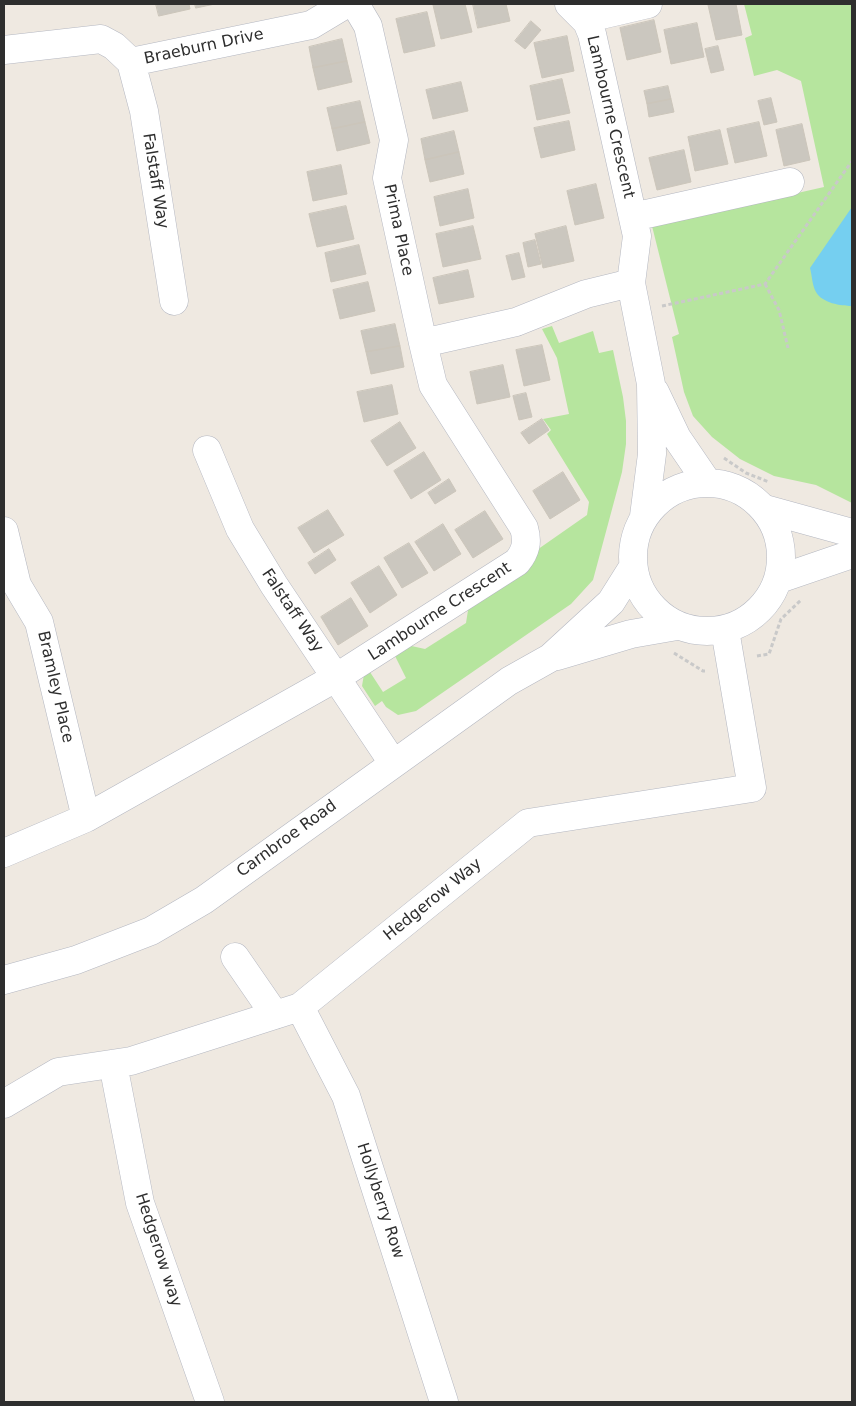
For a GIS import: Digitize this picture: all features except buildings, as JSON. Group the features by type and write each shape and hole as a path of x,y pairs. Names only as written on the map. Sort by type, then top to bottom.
{"street":[{"name":"Braeburn Drive","path":"4,50 101,39 114,46 131,62 311,24 346,4"},
{"name":"Prima Place","path":"355,4 368,26 394,140 386,178 423,343"},
{"name":"Lambourne Crescent","path":"644,516 652,454 651,384 630,283 637,236 592,34 577,11 648,4"},
{"name":"Falstaff Way","path":"131,62 144,112 174,301"},
{"name":"Lambourne Crescent","path":"633,218 790,182"},
{"path":"423,343 516,322 586,294 630,283"},
{"name":"Lambourne Crescent","path":"4,853 86,818 337,678 517,562 524,553 527,539 524,528 433,385 423,343"},
{"name":"Lambourne Crescent","path":"651,384 677,438 707,482"},
{"name":"Falstaff Way","path":"207,450 240,529 274,585 393,763"},
{"name":"Carnbroe Road","path":"674,639 641,592 633,567 634,541 644,516 662,497 686,485 707,482 729,485 749,494 768,496 852,533"},
{"name":"Carnbroe Road","path":"4,980 76,960 151,931 204,900 509,681 550,658 631,634 674,639 700,632 725,630 749,620 768,602 779,579 783,553 768,496"},
{"name":"Bramley Place","path":"4,531 17,584 39,622 86,818"},
{"path":"779,579 852,554"},
{"name":"Carnbroe Road","path":"550,658 611,602 633,567"},
{"path":"725,630 731,662"},
{"name":"Hedgerow Way","path":"4,1104 58,1072 122,1063 287,1011 528,823 752,788 731,662"},
{"name":"Hollyberry Row","path":"235,957 287,1011 346,1096 444,1402"},
{"name":"Hedgerow way","path":"122,1063 140,1202 210,1402"}],"path":[{"path":"636,312 765,284 852,161"},
{"path":"765,284 779,310 788,348"},
{"path":"723,457 746,473 768,496"},
{"path":"674,639 690,662 703,672 731,662 769,654 782,619 807,594"}],"green space":[{"path":"744,4 852,4 852,503 816,485 774,476 740,459 712,437 693,416 684,392 672,337 679,334 652,226 824,187 801,81 777,70 754,76 745,38 752,35"},
{"path":"552,326 559,343 593,331 599,353 613,350 623,397 626,444 622,472 593,580 571,604 416,711 398,715 386,707 382,701 375,706 362,686 364,674 368,669 383,692 406,678 394,654 407,645 425,649 466,623 469,604 534,552 587,515 589,502 547,434 551,430 543,419 569,414 557,358 542,329"}],"water":[{"path":"852,207 852,306 832,303 819,296 814,286 810,268"}]}
